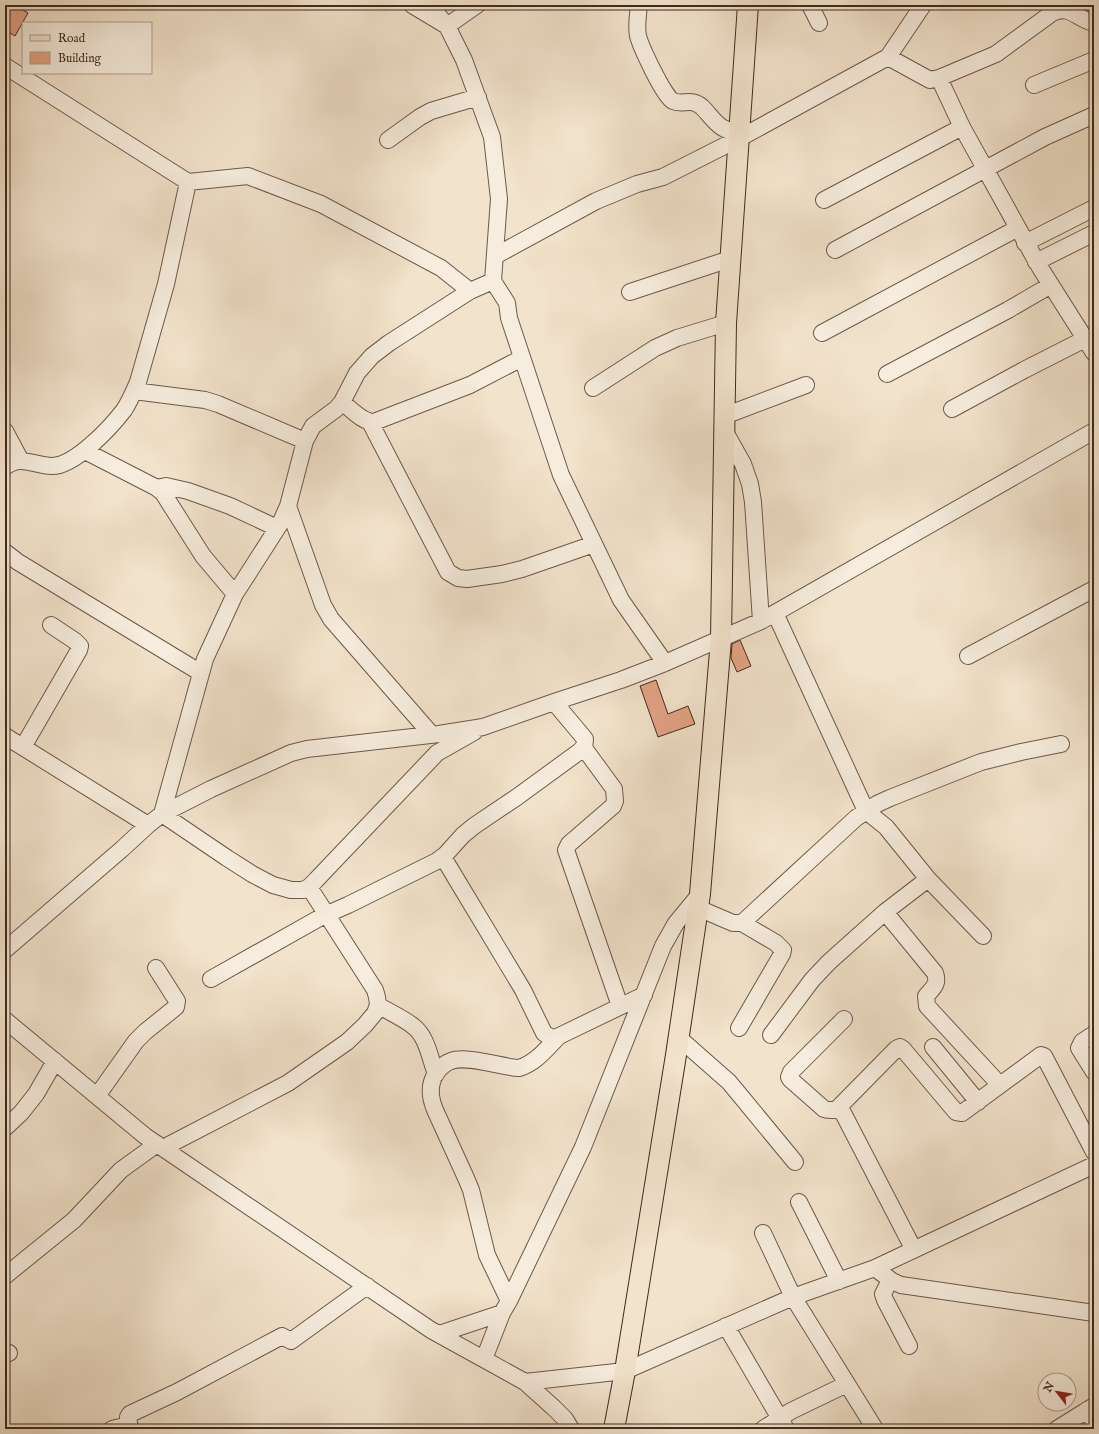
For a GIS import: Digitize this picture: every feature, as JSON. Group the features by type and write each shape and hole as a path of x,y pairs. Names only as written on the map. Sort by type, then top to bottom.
{"main road":[{"path":"614,1429 625,1371 700,901 721,639 726,323 748,5"}],"street":[{"path":"412,5 447,26"},
{"path":"430,5 447,26 464,60 492,137 499,199 493,281 507,303 509,318 561,475 621,600 665,663"},
{"path":"447,26 477,5"},
{"path":"639,5 637,28 639,36 653,71 666,94 671,100 678,102 694,102 701,106 724,130 738,135"},
{"path":"810,5 819,23"},
{"path":"495,256 596,201 637,184 663,177 738,135 888,57 923,5"},
{"path":"888,57 930,80 939,78 996,54 1059,9 1065,9 1088,22 1094,23"},
{"path":"1034,85 1094,60"},
{"path":"5,66 188,182 248,176 321,204 441,268 470,291"},
{"path":"939,78 962,126 1036,262 1094,353"},
{"path":"388,140 420,117 432,111 478,97"},
{"path":"835,250 1050,135 1094,115"},
{"path":"824,200 962,126"},
{"path":"5,467 10,463 22,461 52,466 59,465 85,451 124,409 134,391 166,284 188,182"},
{"path":"1025,242 1094,208"},
{"path":"822,333 1018,228"},
{"path":"1036,262 1094,233"},
{"path":"630,292 730,260"},
{"path":"162,814 205,659 235,594 280,524 288,506 304,441 313,426 336,409 342,402 357,373 372,356 389,343 470,291 493,281"},
{"path":"887,374 1051,286"},
{"path":"593,388 661,345 694,332 726,323"},
{"path":"952,409 1085,339"},
{"path":"342,402 364,420 370,422 380,421 470,385 522,358"},
{"path":"761,621 753,502 750,484 743,464 724,423 806,385"},
{"path":"134,391 205,400 218,404 304,441"},
{"path":"370,422 448,572 453,576 467,579 502,574 522,569 594,544"},
{"path":"5,431 22,461"},
{"path":"162,814 252,874 273,885 291,890 303,890 309,887 437,753 483,727 621,680 665,663 761,621 1094,431"},
{"path":"85,451 157,488 163,493 203,556 235,594"},
{"path":"157,488 166,486 188,491 230,506 277,528"},
{"path":"288,506 323,605 331,619 432,735"},
{"path":"5,552 18,562 201,673"},
{"path":"968,656 1094,589"},
{"path":"775,613 866,810 886,827 928,879 983,936"},
{"path":"23,747 80,646 51,625"},
{"path":"211,979 326,915 437,861 443,857 463,835 474,826 517,797 584,748 585,739 554,702"},
{"path":"5,950 162,814 211,789 291,753 308,749 432,735 483,727"},
{"path":"5,736 148,825"},
{"path":"742,923 866,810 890,798 981,762 1061,744"},
{"path":"584,748 614,789 615,801 613,806 569,844 566,850 620,1006"},
{"path":"443,857 523,990 544,1033 555,1038 644,995"},
{"path":"771,1035 812,980 830,962 885,912 928,879"},
{"path":"5,1276 74,1220 121,1170 160,1146 288,1083 347,1042 375,1013 378,1005 375,990 309,887"},
{"path":"484,1359 505,1307 583,1147 663,946 676,924 700,901 733,922 742,923 776,943 783,950 739,1028"},
{"path":"885,912 935,974 937,982 926,996 927,1006 1000,1085"},
{"path":"97,1096 136,1041 145,1032 176,1008 177,1001 156,968"},
{"path":"378,1005 414,1026 423,1038 436,1074"},
{"path":"844,1019 791,1072 789,1077 792,1082 824,1109 837,1109 896,1049 900,1047 956,1112 962,1113 1041,1055 1044,1056 1094,1152"},
{"path":"5,1020 145,1136 439,1334 525,1382 565,1419 571,1429"},
{"path":"1094,1034 1082,1042 1079,1048 1094,1072"},
{"path":"505,1307 487,1255 469,1184 435,1110 430,1097 431,1088 436,1074 442,1066 452,1060 468,1060 519,1068 526,1066 535,1060 559,1036"},
{"path":"679,1038 729,1082 795,1162"},
{"path":"933,1047 978,1102"},
{"path":"5,1128 21,1113 36,1094 56,1061"},
{"path":"837,1109 843,1113 914,1250"},
{"path":"525,1382 625,1371 793,1297 875,1268 1094,1165"},
{"path":"799,1202 839,1281"},
{"path":"763,1233 793,1297 876,1429"},
{"path":"875,1268 890,1280 901,1285 1094,1313"},
{"path":"890,1280 883,1294 884,1300 909,1346"},
{"path":"112,1429 129,1427 128,1417 130,1414 177,1392 282,1336 291,1341 367,1286"},
{"path":"439,1334 505,1307"},
{"path":"726,1326 782,1424"},
{"path":"763,1429 782,1424 847,1384"},
{"path":"1057,1429 1092,1413"}],"building":[{"path":"5,5 15,5 28,13 15,36 5,30"},
{"path":"740,640 751,666 737,672 731,658 732,644"},
{"path":"656,680 668,714 688,706 695,724 658,737 640,686"}]}
